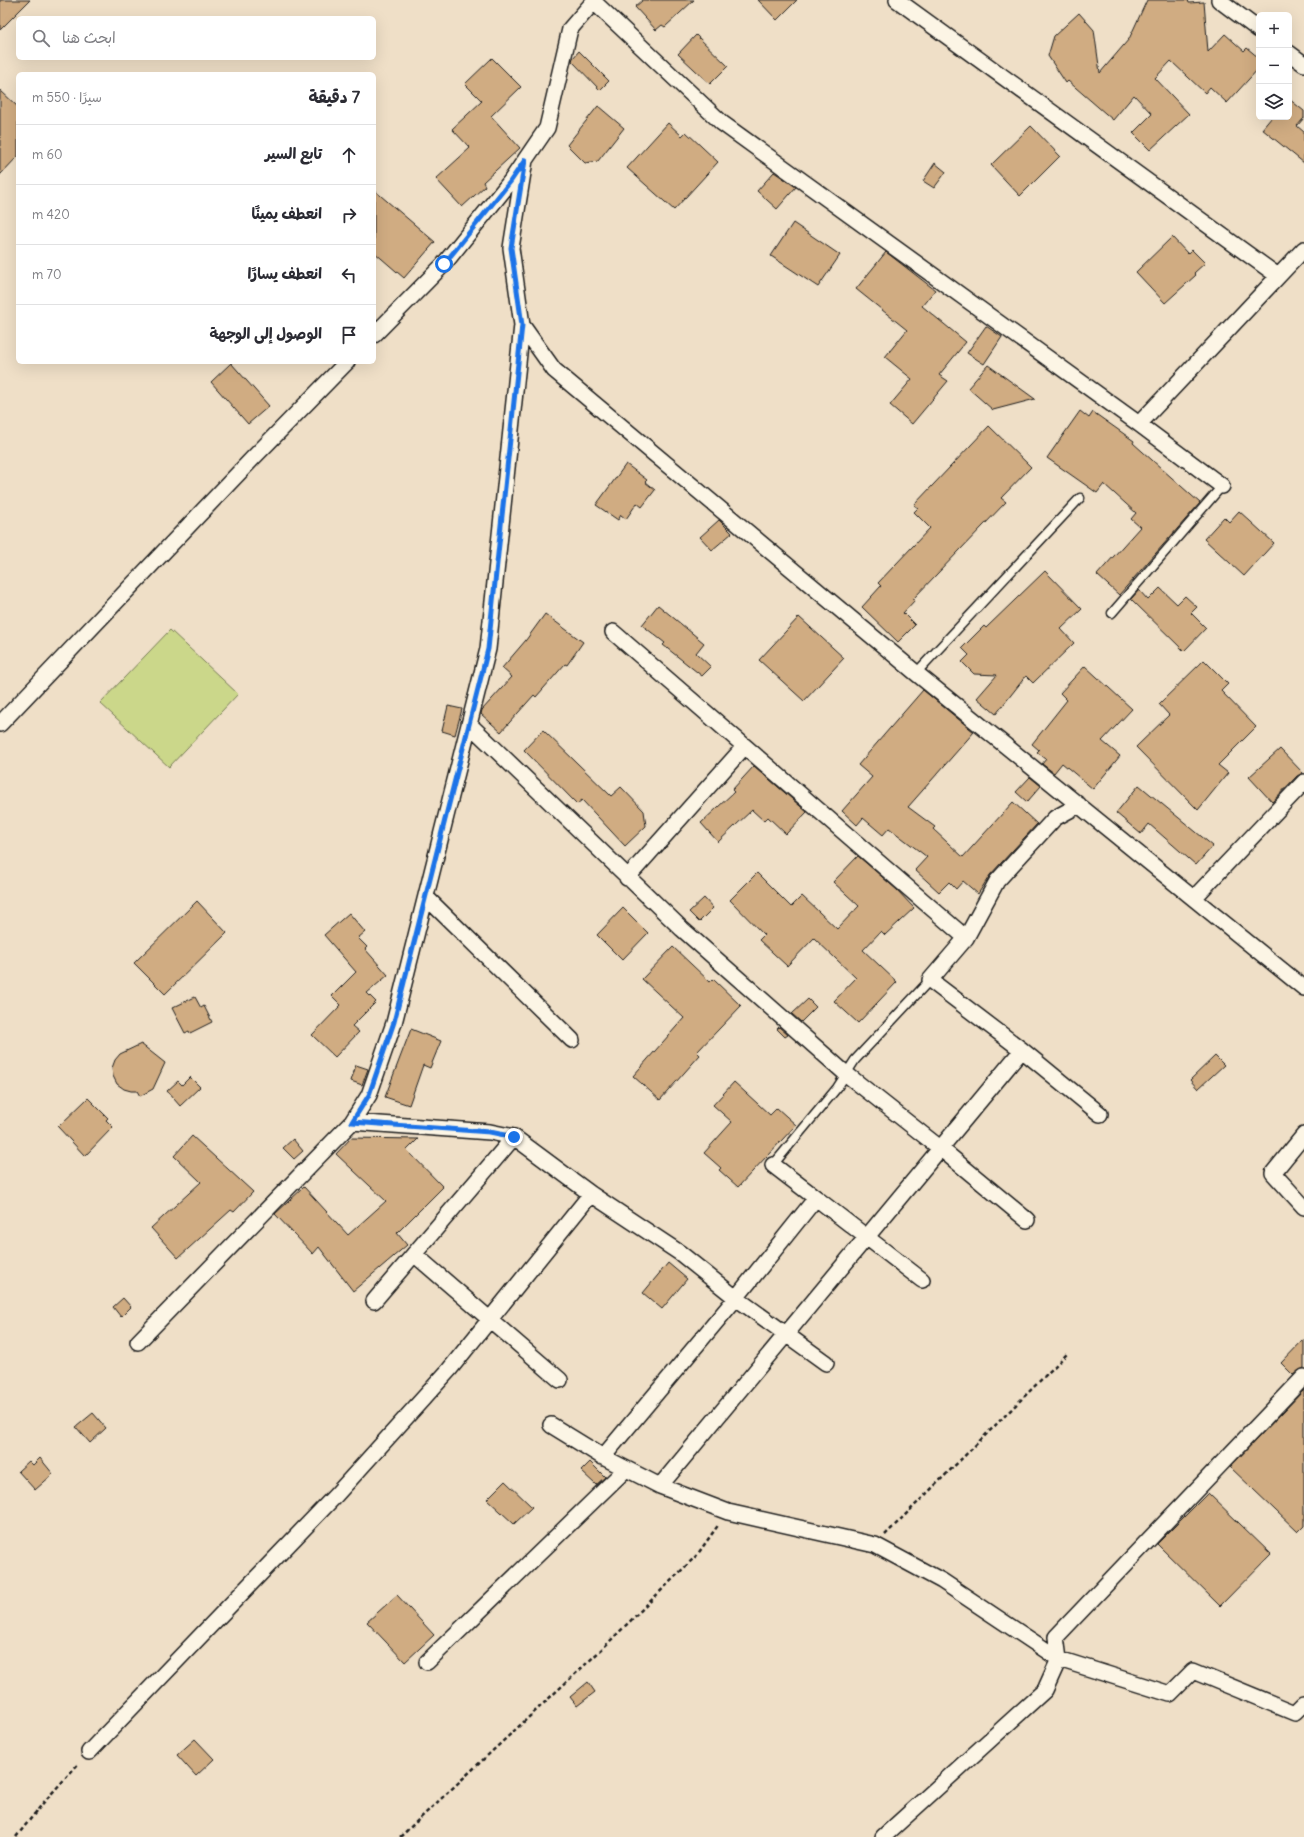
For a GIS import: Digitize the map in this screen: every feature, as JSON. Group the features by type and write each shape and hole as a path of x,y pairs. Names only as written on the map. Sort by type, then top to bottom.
{"street":[{"path":"897,0 1278,276"},
{"path":"1219,0 1256,28"},
{"path":"376,333 444,264 510,182 547,128 570,29 594,1 722,123 1139,424 1222,486"},
{"path":"1292,55 1304,64"},
{"path":"138,1342 352,1122 369,1095 394,1022 488,649 522,325 511,248 525,160"},
{"path":"1139,424 1304,249"},
{"path":"522,325 554,370 916,673 1194,898 1301,979"},
{"path":"0,724 248,463 345,364"},
{"path":"613,632 966,938"},
{"path":"469,724 627,878 682,929 845,1073 940,1148 1027,1220"},
{"path":"627,878 744,747"},
{"path":"1194,898 1304,782"},
{"path":"1079,805 1055,818 997,881 966,938 930,980 1022,1050 1100,1114"},
{"path":"426,897 572,1040"},
{"path":"660,1486 1022,1050"},
{"path":"352,1122 490,1132 514,1137 591,1194 680,1253 736,1298 826,1363"},
{"path":"1304,1135 1273,1173 1304,1207"},
{"path":"374,1300 514,1137"},
{"path":"773,1165 867,1236 922,1280"},
{"path":"89,1752 336,1495 449,1370 591,1194"},
{"path":"603,1457 736,1298 816,1198"},
{"path":"414,1254 560,1380"},
{"path":"883,1837 1045,1690 1058,1659 1056,1637 1304,1377"},
{"path":"552,1425 603,1457 660,1486 728,1512 875,1545 942,1581 1058,1659 1170,1694 1193,1671 1295,1713 1304,1704"},
{"path":"427,1662 626,1469"}],"lane":[{"path":"1112,613 1222,486"},
{"path":"916,673 1080,498"},
{"path":"773,1165 837,1088 854,1060 930,980"}],"path":[{"path":"875,1545 1068,1353"},
{"path":"400,1837 630,1622 697,1555 728,1512"},
{"path":"16,1837 44,1802 89,1752"}],"green space":[{"path":"170,630 238,694 169,767 100,703"}],"building":[{"path":"0,0 30,0 0,30"},
{"path":"643,0 694,0 665,27 662,25 656,30 635,7"},
{"path":"758,0 797,0 777,20"},
{"path":"1147,0 1188,0 1189,3 1204,2 1208,52 1225,34 1244,51 1247,48 1256,56 1256,71 1227,103 1210,87 1205,93 1171,61 1155,78 1189,114 1150,150 1133,133 1152,114 1134,95 1113,120 1068,81 1066,83 1048,56 1054,36 1079,13 1094,30 1100,73 1129,39"},
{"path":"696,35 728,66 710,84 678,54"},
{"path":"579,51 609,81 600,90 572,61"},
{"path":"492,58 521,87 491,116 520,148 483,182 485,186 462,207 436,179 470,148 452,129 482,101 465,84"},
{"path":"0,90 16,105 16,158 0,175"},
{"path":"1292,101 1304,111 1304,118 1297,126 1304,132 1304,163 1262,129 1270,120 1292,120"},
{"path":"598,106 624,128 598,161 585,163 567,145"},
{"path":"668,123 682,136 686,132 718,162 674,210 627,168"},
{"path":"1031,126 1060,156 1020,196 991,165"},
{"path":"935,163 946,172 934,188 923,181"},
{"path":"774,172 796,187 777,209 757,191"},
{"path":"376,192 435,242 404,278 376,254"},
{"path":"793,223 840,255 818,287 771,256"},
{"path":"1172,237 1188,254 1192,250 1205,263 1194,273 1196,275 1165,303 1136,272"},
{"path":"886,252 935,290 922,306 966,342 939,375 948,381 912,424 890,405 912,379 885,357 907,330 856,289"},
{"path":"986,326 1002,337 984,364 967,353"},
{"path":"230,364 232,364 269,406 248,424 211,382"},
{"path":"988,365 1035,399 993,410 968,388"},
{"path":"1080,411 1089,418 1093,412 1134,441 1133,443 1200,503 1119,595 1097,575 1140,527 1131,519 1136,513 1104,484 1097,493 1047,458"},
{"path":"989,426 1031,467 1001,498 1006,502 913,599 915,600 903,613 915,625 898,642 862,607 881,586 878,583 930,528 914,512 918,508 914,505"},
{"path":"626,464 647,480 645,482 655,490 642,507 637,503 626,519 621,515 618,520 596,505"},
{"path":"1239,511 1274,543 1244,576 1204,539 1224,517 1229,522"},
{"path":"719,520 732,533 712,550 700,537"},
{"path":"1045,571 1082,609 1061,629 1074,643 1033,683 1026,676 996,714 977,698 997,675 974,674 962,662 969,655 962,648 984,626 986,628"},
{"path":"1160,588 1177,604 1185,596 1197,607 1191,613 1206,628 1184,651 1131,599 1139,590 1148,600"},
{"path":"658,605 704,643 696,653 711,667 702,676 663,645 665,643 642,625"},
{"path":"545,614 583,642 567,665 565,664 536,697 534,695 501,732 481,714 482,710 512,677 502,668 526,640"},
{"path":"799,617 844,658 804,701 759,660"},
{"path":"1204,660 1228,684 1221,691 1256,727 1218,765 1228,773 1198,810 1136,747 1169,715 1159,704"},
{"path":"1085,666 1132,709 1102,741 1120,756 1093,789 1062,763 1054,773 1042,764 1046,759 1037,752 1039,750 1032,744 1067,700 1060,693"},
{"path":"923,690 974,732 908,807 935,827 933,829 963,857 1013,802 1037,824 990,875 978,894 963,881 956,889 949,882 939,892 915,870 927,857 889,828 883,835 863,818 857,825 842,811 872,777 858,765"},
{"path":"448,706 462,709 455,735 442,731"},
{"path":"543,730 611,796 621,787 644,811 646,826 625,846 582,800 577,804 524,750"},
{"path":"1280,749 1303,773 1297,776 1272,802 1249,777"},
{"path":"754,766 807,812 786,834 768,817 764,821 752,810 718,842 701,823 734,792 732,790"},
{"path":"1030,777 1041,786 1027,802 1016,792"},
{"path":"1139,785 1213,846 1196,865 1149,824 1141,834 1116,813"},
{"path":"858,856 897,890 914,908 885,935 881,931 863,950 897,982 858,1023 834,1001 856,978 814,938 787,966 759,940 764,935 730,900 757,873 791,907 802,896 837,929 859,906 833,882"},
{"path":"704,898 713,908 699,922 689,912"},
{"path":"197,901 227,933 165,994 134,963"},
{"path":"623,908 648,933 622,960 597,935"},
{"path":"349,913 365,932 358,938 367,947 365,949 388,975 367,993 376,1002 352,1026 359,1032 335,1057 312,1035 341,1005 332,996 356,972 324,935"},
{"path":"673,947 710,982 713,979 741,1006 697,1052 700,1055 660,1100 633,1076 684,1018 642,979"},
{"path":"195,997 201,1008 204,1006 212,1022 190,1033 189,1031 185,1033 172,1008"},
{"path":"808,999 816,1007 801,1022 792,1014"},
{"path":"779,1027 788,1035 785,1037 777,1029"},
{"path":"411,1029 441,1041 430,1068 423,1065 409,1105 385,1097"},
{"path":"141,1044 165,1063 153,1089 140,1096 137,1091 124,1089 117,1084 113,1076 112,1068 115,1060 120,1054"},
{"path":"1215,1056 1224,1065 1198,1089 1190,1080"},
{"path":"356,1065 368,1069 362,1085 351,1081"},
{"path":"190,1077 200,1087 180,1106 167,1091 178,1081 182,1085"},
{"path":"734,1082 770,1115 777,1108 796,1125 738,1187 719,1170 721,1168 704,1153 732,1122 713,1105"},
{"path":"88,1098 108,1118 106,1120 113,1127 85,1156 58,1127"},
{"path":"192,1136 253,1192 234,1212 231,1210 178,1258 151,1228 201,1182 174,1156"},
{"path":"351,1138 418,1139 407,1150 443,1187 397,1233 407,1245 353,1291 319,1247 313,1254 275,1214 304,1187 348,1235 386,1201 336,1154"},
{"path":"293,1139 303,1151 294,1159 283,1148"},
{"path":"668,1263 687,1279 662,1309 643,1293"},
{"path":"123,1298 131,1307 121,1317 113,1307"},
{"path":"1304,1339 1304,1368 1293,1375 1281,1363"},
{"path":"1304,1390 1304,1526 1298,1532 1230,1467"},
{"path":"93,1413 106,1428 90,1443 76,1427"},
{"path":"40,1458 53,1474 35,1490 18,1471 29,1461 33,1465"},
{"path":"590,1462 605,1477 596,1485 581,1471"},
{"path":"505,1481 532,1507 514,1524 487,1499"},
{"path":"1208,1493 1271,1554 1220,1606 1157,1544"},
{"path":"397,1595 434,1635 405,1662 367,1622"},
{"path":"588,1682 595,1692 577,1706 570,1697"},
{"path":"195,1739 214,1759 196,1776 177,1755"}],"route":[{"path":"444,264 510,182 525,160 511,248 522,325 488,649 394,1022 369,1095 352,1122 490,1132 514,1137"}]}
